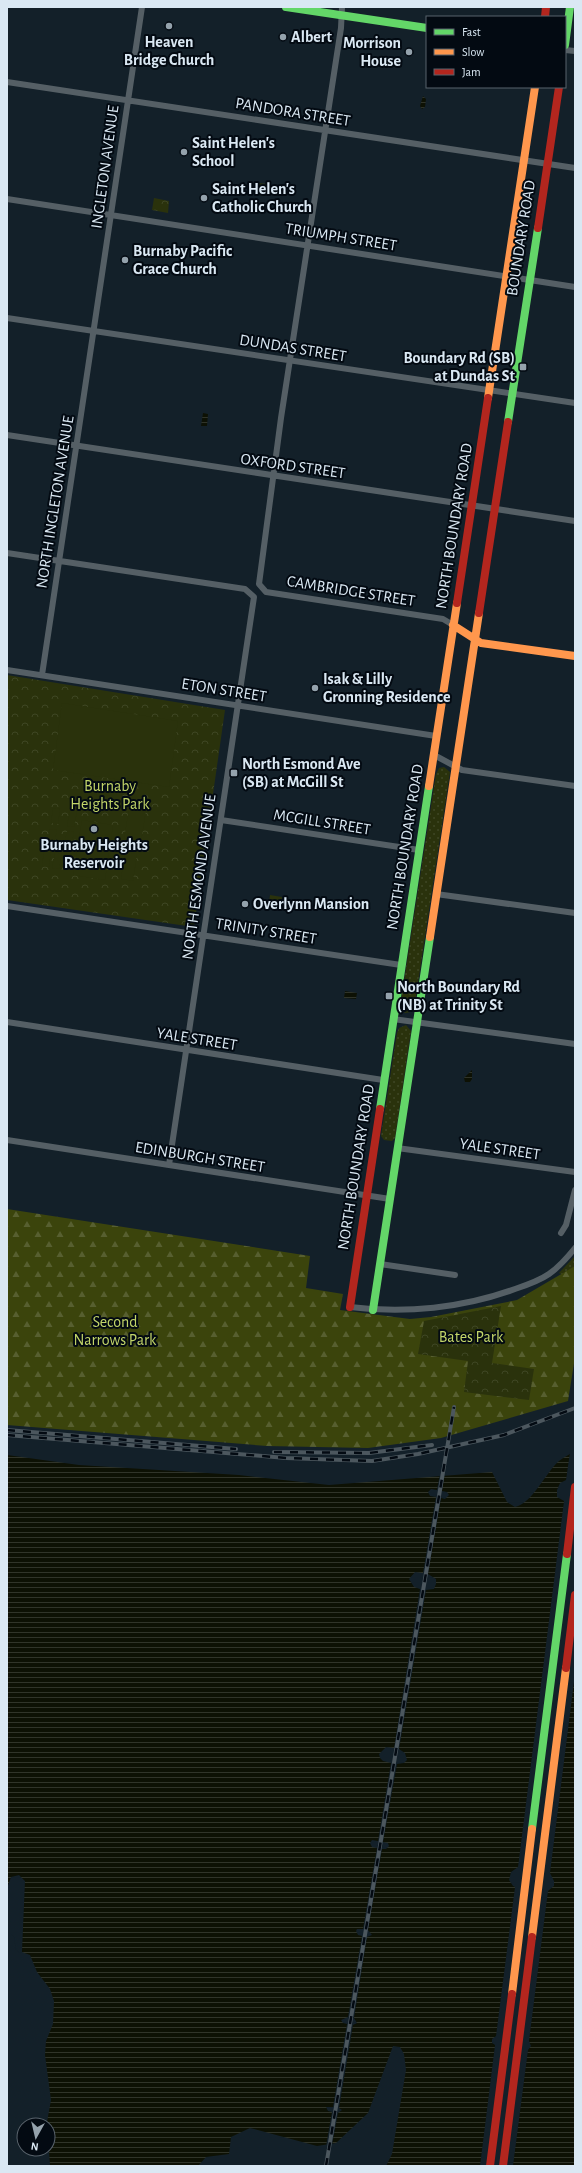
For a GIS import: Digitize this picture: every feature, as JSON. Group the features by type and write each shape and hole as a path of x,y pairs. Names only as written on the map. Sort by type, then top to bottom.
{"main road":[{"path":"286,7 341,11 426,28"},
{"path":"566,37 570,7"},
{"name":"BOUNDARY ROAD","path":"489,391 535,88"},
{"name":"BOUNDARY ROAD","path":"511,394 559,88"},
{"name":"NORTH BOUNDARY ROAD","path":"350,1307 383,1080 489,391"},
{"path":"373,1310 511,394"},
{"name":"CAMBRIDGE STREET","path":"453,625 474,637 481,643 575,656"},
{"path":"490,2166 575,1487"},
{"path":"503,2166 575,1595"}],"street":[{"name":"INGLETON AVENUE","path":"94,332 142,7"},
{"path":"273,475 341,28 341,11"},
{"name":"PANDORA STREET","path":"7,82 575,168"},
{"name":"TRIUMPH STREET","path":"7,200 575,287"},
{"name":"DUNDAS STREET","path":"7,318 575,403"},
{"name":"NORTH INGLETON AVENUE","path":"42,676 94,332"},
{"name":"OXFORD STREET","path":"7,435 494,510 575,521"},
{"name":"CAMBRIDGE STREET","path":"273,475 258,578 261,588 266,592 444,619 453,625"},
{"path":"7,553 59,561"},
{"name":"NORTH ESMOND AVENUE","path":"59,561 245,590 253,594 254,609 238,705 169,1165"},
{"name":"ETON STREET","path":"7,670 436,736"},
{"path":"434,755 462,770 575,786"},
{"name":"MCGILL STREET","path":"221,820 419,850"},
{"path":"436,894 575,913"},
{"name":"TRINITY STREET","path":"7,906 401,965"},
{"path":"393,1019 575,1044"},
{"name":"YALE STREET","path":"7,1022 186,1051 383,1080"},
{"name":"EDINBURGH STREET","path":"7,1140 390,1199"},
{"name":"YALE STREET","path":"397,1148 575,1172"},
{"path":"561,1233 566,1225 575,1190"},
{"path":"350,1307 373,1310 441,1307 490,1298 533,1283 548,1274 575,1248"},
{"path":"380,1264 455,1275"}],"green space":[{"path":"257,183 267,184 265,196 254,194"},
{"path":"154,198 169,201 168,213 152,210"},
{"name":"Burnaby Heights Park","path":"7,675 225,710 194,927 7,900"},
{"path":"62,703 178,721 169,787 53,770"},
{"path":"444,767 450,772 414,1009 411,1012 405,1013 400,1007 436,774 439,768"},
{"path":"82,788 114,793 111,810 79,804"},
{"path":"53,808 60,809 58,824 51,823"},
{"path":"129,808 146,810 141,842 124,840"},
{"path":"70,810 77,811 74,827 67,826"},
{"path":"82,820 113,825 105,880 73,875"},
{"path":"50,829 57,830 54,845 48,844"},
{"path":"67,831 74,832 71,847 64,846"},
{"path":"44,851 51,852 49,867 42,866"},
{"path":"55,852 62,854 59,869 52,868"},
{"path":"125,852 137,854 133,881 121,879"},
{"path":"65,854 72,855 70,870 63,869"},
{"path":"270,895 282,897 281,909 268,908"},
{"path":"406,1025 411,1031 395,1138 392,1141 384,1140 381,1136 397,1033 399,1028"},
{"name":"Second Narrows Park","path":"7,1209 310,1256 306,1288 343,1294 340,1310 410,1319 431,1317 517,1300 575,1266 575,1357 568,1401 441,1438 368,1448 267,1446 7,1425"},
{"path":"575,1256 575,1282 559,1273"},
{"name":"Bates Park","path":"501,1306 492,1363 534,1369 529,1400 464,1392 468,1361 418,1354 424,1321"}],"shaded area":[{"path":"423,96 426,99 425,107 422,109 420,106"},
{"path":"203,413 208,414 207,426 201,426"},
{"path":"345,991 357,993 356,999 344,998"},
{"path":"472,1070 472,1079 470,1082 465,1082 464,1078"},
{"path":"575,1451 575,2166 386,2166 392,2154 406,2070 404,2054 400,2047 393,2046 368,2113 336,2143 317,2146 250,2128 231,2137 229,2154 206,2157 198,2166 50,2166 49,2157 56,2157 56,2117 48,2117 51,2100 45,2055 46,2041 53,2024 54,2001 50,1989 37,1972 30,1955 22,1952 13,1921 7,1918 7,1455 79,1465 239,1475 329,1485 492,1472 507,1502 515,1507 521,1505 533,1494 554,1466"}],"pier":[{"path":"575,1449 575,1674 550,1873 554,1881 554,1886 548,1891 529,2041 531,2046 528,2050 513,2166 480,2166 495,2045 492,2043 492,2039 496,2036 515,1887 509,1880 511,1872 518,1867 564,1501 557,1497 557,1490 560,1483 566,1480 570,1452"},
{"path":"445,1473 442,1491 447,1492 449,1495 445,1499 441,1498 428,1574 436,1579 436,1584 434,1589 426,1590 399,1749 405,1753 407,1760 404,1763 397,1764 383,1842 388,1843 389,1846 386,1849 382,1849 368,1930 372,1935 367,1937 354,2018 357,2023 353,2025 339,2108 342,2110 338,2113 332,2145 326,2146 332,2112 328,2111 326,2107 333,2107 347,2024 343,2023 341,2020 348,2017 362,1936 358,1935 356,1931 357,1929 363,1929 377,1848 372,1847 370,1843 372,1840 378,1841 391,1763 383,1761 379,1754 386,1747 394,1748 420,1589 414,1587 409,1579 415,1572 423,1573 436,1497 430,1496 428,1492 431,1489 437,1490 440,1474"},
{"path":"19,1875 25,1881 22,1952 20,1953 16,1950 14,1937 11,1934 11,1922 7,1920 7,1888 11,1877"}],"railway":[{"path":"326,2166 454,1407"},
{"path":"7,1435 286,1458 372,1461 418,1454 504,1435 575,1408"},
{"path":"7,1430 236,1449"},
{"path":"274,1452 369,1453 432,1445"}],"traffic: fast":[{"path":"286,7 426,28"},
{"path":"566,37 570,7"},
{"path":"508,422 538,228"},
{"path":"380,1109 429,786"},
{"path":"373,1310 430,937"},
{"path":"532,1829 567,1554"}],"traffic: slow":[{"path":"488,398 535,88"},
{"path":"429,786 457,603"},
{"path":"430,937 479,613"},
{"path":"453,625 481,643 575,656"},
{"path":"532,1937 566,1668"},
{"path":"512,1994 532,1829"}],"traffic: jam":[{"path":"545,16 546,7"},
{"path":"538,228 559,88"},
{"path":"457,603 488,398"},
{"path":"479,613 508,422"},
{"path":"350,1307 380,1109"},
{"path":"567,1554 575,1487"},
{"path":"566,1668 575,1595"},
{"path":"503,2166 532,1937"},
{"path":"490,2166 512,1994"}],"place":[{"name":"Heaven Bridge Church","path":"169,26"},
{"name":"Albert","path":"283,37"},
{"name":"Morrison House","path":"409,52"},
{"name":"Saint Helen's School","path":"184,152"},
{"name":"Saint Helen's Catholic Church","path":"204,198"},
{"name":"Burnaby Pacific Grace Church","path":"125,260"},
{"name":"Boundary Rd (SB) at Dundas St","path":"523,367"},
{"name":"Isak & Lilly Gronning Residence","path":"315,688"},
{"name":"North Esmond Ave (SB) at McGill St","path":"234,773"},
{"name":"Burnaby Heights Reservoir","path":"94,829"},
{"name":"Overlynn Mansion","path":"245,904"},
{"name":"North Boundary Rd (NB) at Trinity St","path":"389,996"}]}
